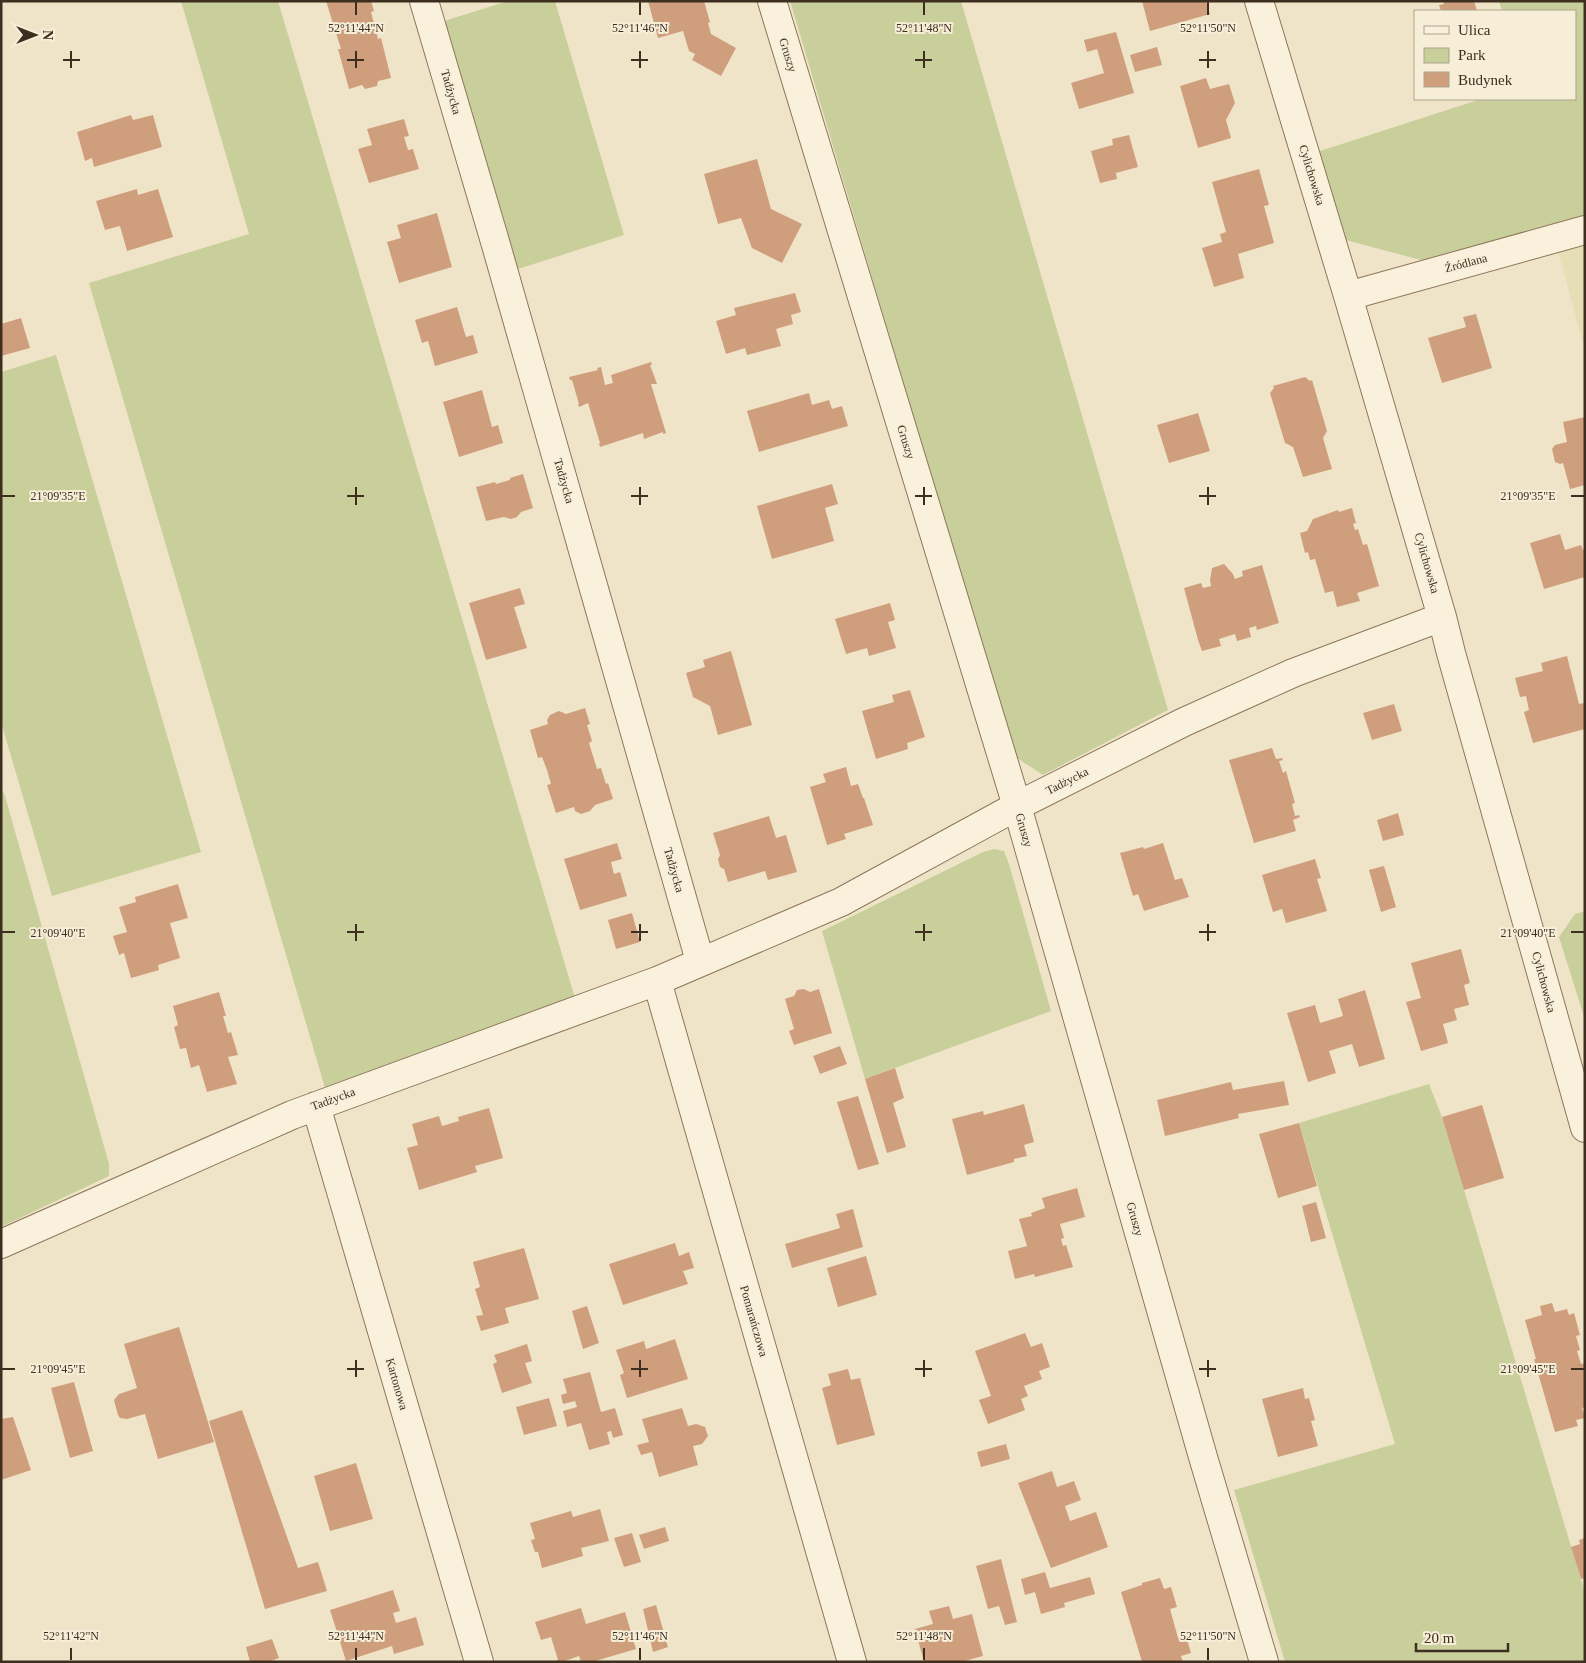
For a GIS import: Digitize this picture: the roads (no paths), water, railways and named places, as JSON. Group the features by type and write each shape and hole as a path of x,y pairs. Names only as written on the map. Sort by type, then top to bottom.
{"street":[{"name":"Tadżycka","path":"424,1 499,254 700,961"},
{"name":"Gruszy","path":"772,1 1017,806 1203,1457 1264,1662"},
{"name":"Cylichowska","path":"1259,1 1442,617 1585,1128"},
{"name":"Źródlana","path":"1348,296 1585,230"},
{"name":"Tadżycka","path":"1,1244 316,1106 657,981 700,961 842,902 1017,806 1184,722 1293,673 1442,617"},
{"name":"Pomarańczowa","path":"657,981 852,1662"},
{"name":"Kartonowa","path":"316,1106 479,1662"}]}
